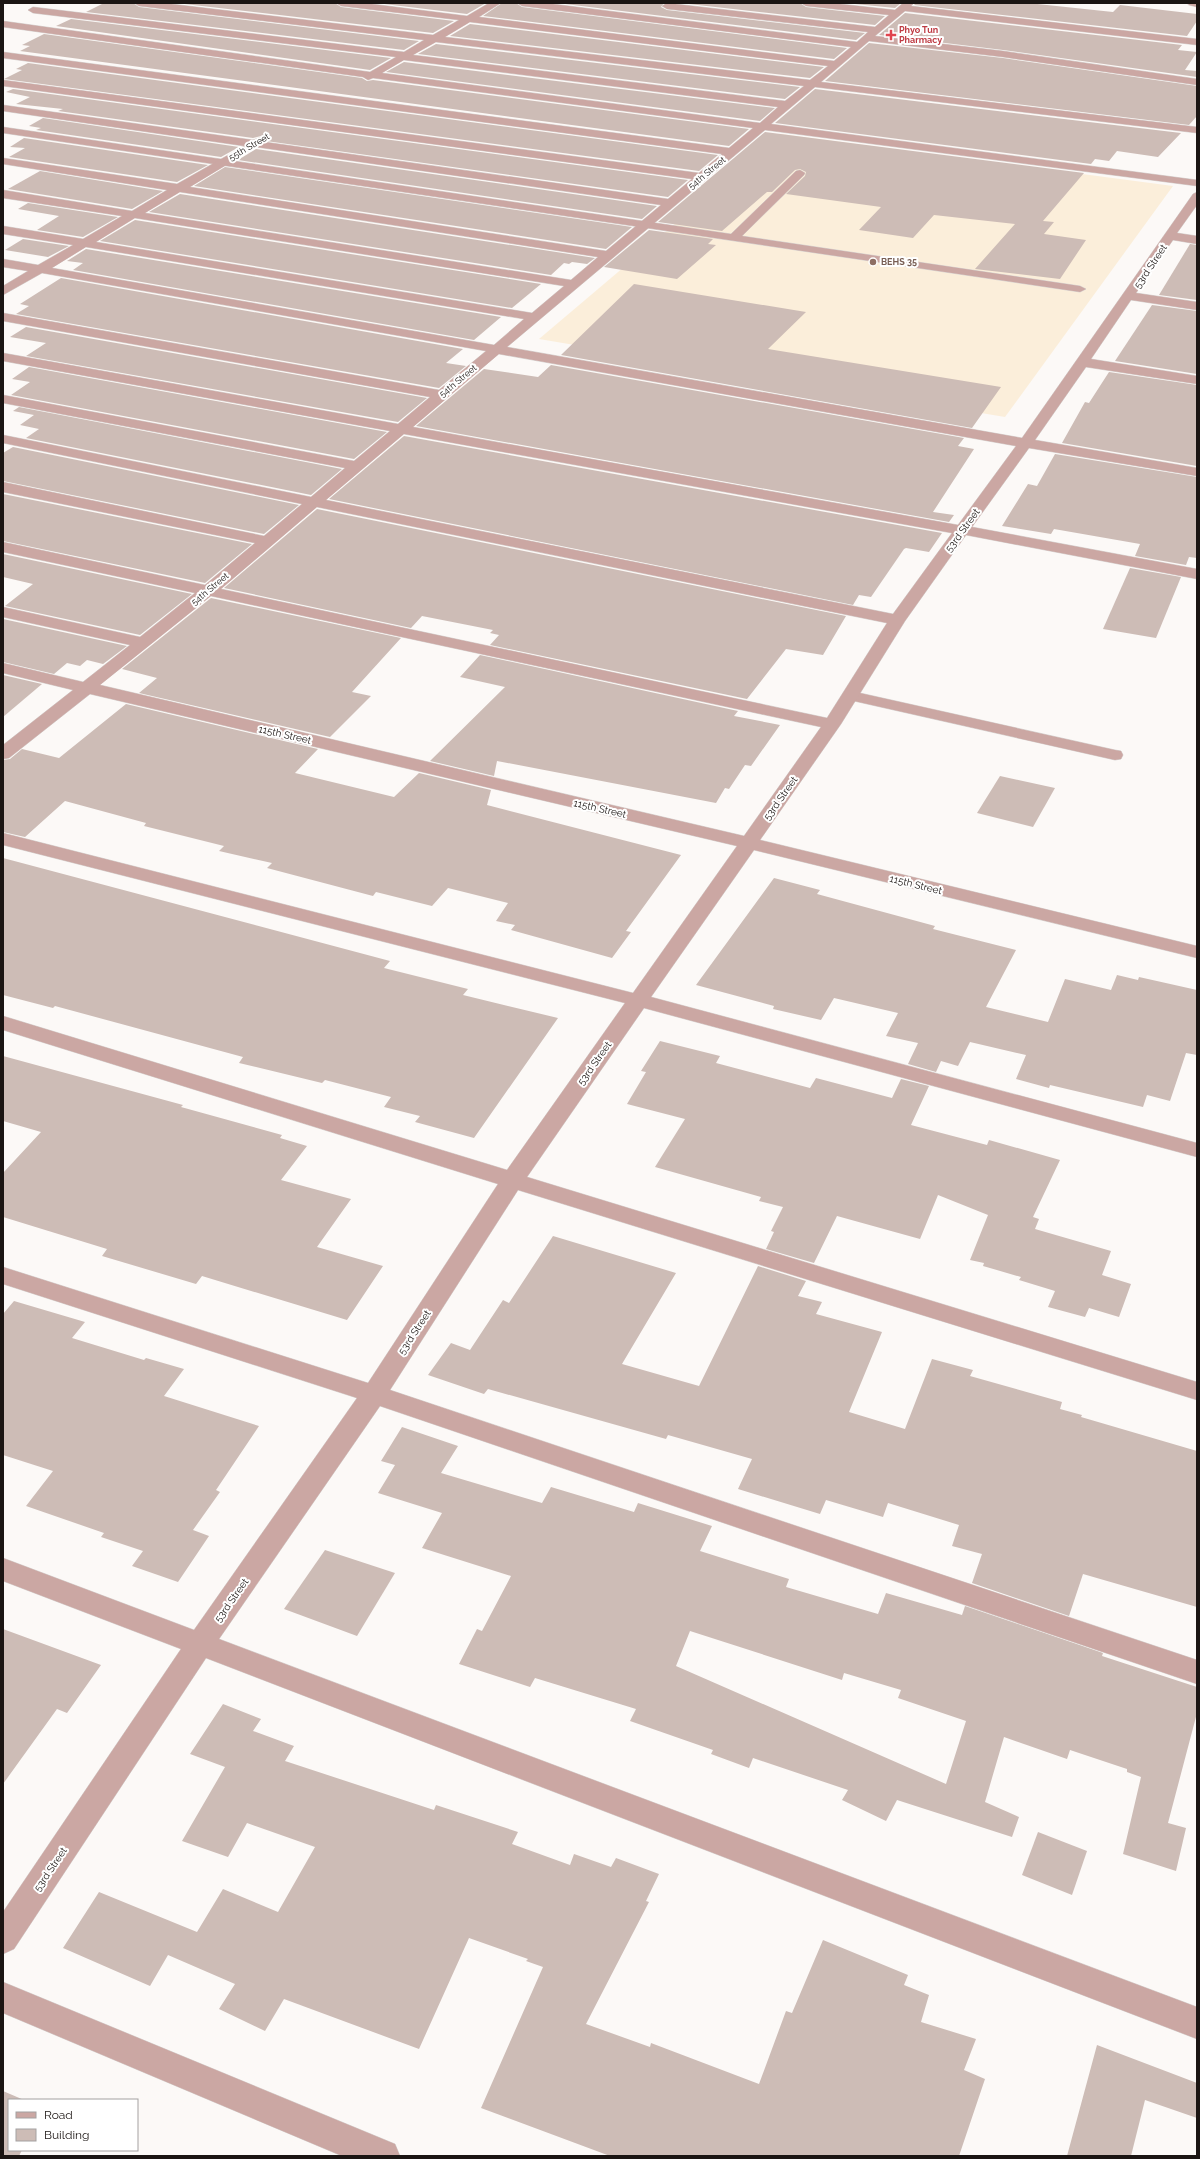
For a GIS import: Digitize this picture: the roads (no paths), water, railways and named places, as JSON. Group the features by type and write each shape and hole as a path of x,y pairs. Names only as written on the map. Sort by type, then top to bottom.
{"street":[{"path":"52,3 11,19 6,28 1197,183"},
{"path":"139,3 812,85 814,83 1197,130"},
{"path":"341,3 836,64"},
{"path":"358,83 496,3"},
{"path":"522,3 868,38 1003,54 1197,82"},
{"path":"806,3 902,8 1197,42"},
{"path":"1192,3 1197,4"},
{"path":"656,5 868,38"},
{"name":"54th Street","path":"3,754 88,688 208,591 902,8"},
{"path":"26,12 406,55"},
{"path":"3,55 732,152"},
{"path":"406,55 402,57 788,105"},
{"path":"3,83 702,177"},
{"path":"318,106 345,91"},
{"path":"3,108 257,142 671,203"},
{"name":"55th Street","path":"3,291 306,114"},
{"path":"3,161 608,256"},
{"path":"3,194 574,284"},
{"name":"53rd Street","path":"3,1939 200,1644 374,1394 512,1181 637,1000 832,724 851,696 897,620 1025,444 1197,196"},
{"path":"3,230 535,317"},
{"path":"1170,236 1197,240"},
{"path":"3,263 498,348 1025,444 1197,472"},
{"path":"1129,296 1197,306"},
{"path":"3,317 441,395"},
{"path":"3,357 400,430 962,529 1197,574"},
{"path":"1083,362 1197,380"},
{"path":"3,399 357,466"},
{"path":"3,439 897,620"},
{"path":"3,487 267,541"},
{"path":"3,547 832,724"},
{"path":"3,612 144,643"},
{"name":"115th Street","path":"3,668 749,843 1197,952"},
{"path":"3,839 637,1000 1197,1150"},
{"path":"3,1022 512,1181 1197,1391"},
{"path":"3,1275 374,1394 1197,1672"},
{"path":"3,1569 1197,2023"},
{"path":"3,1997 383,2156"}],"lane":[{"path":"3,130 1080,289"},
{"path":"734,238 800,173"},
{"path":"851,696 1115,755"}],"place":[{"name":"Phyo Tun Pharmacy","path":"891,35"},
{"name":"BEHS 35","path":"873,262"}]}
